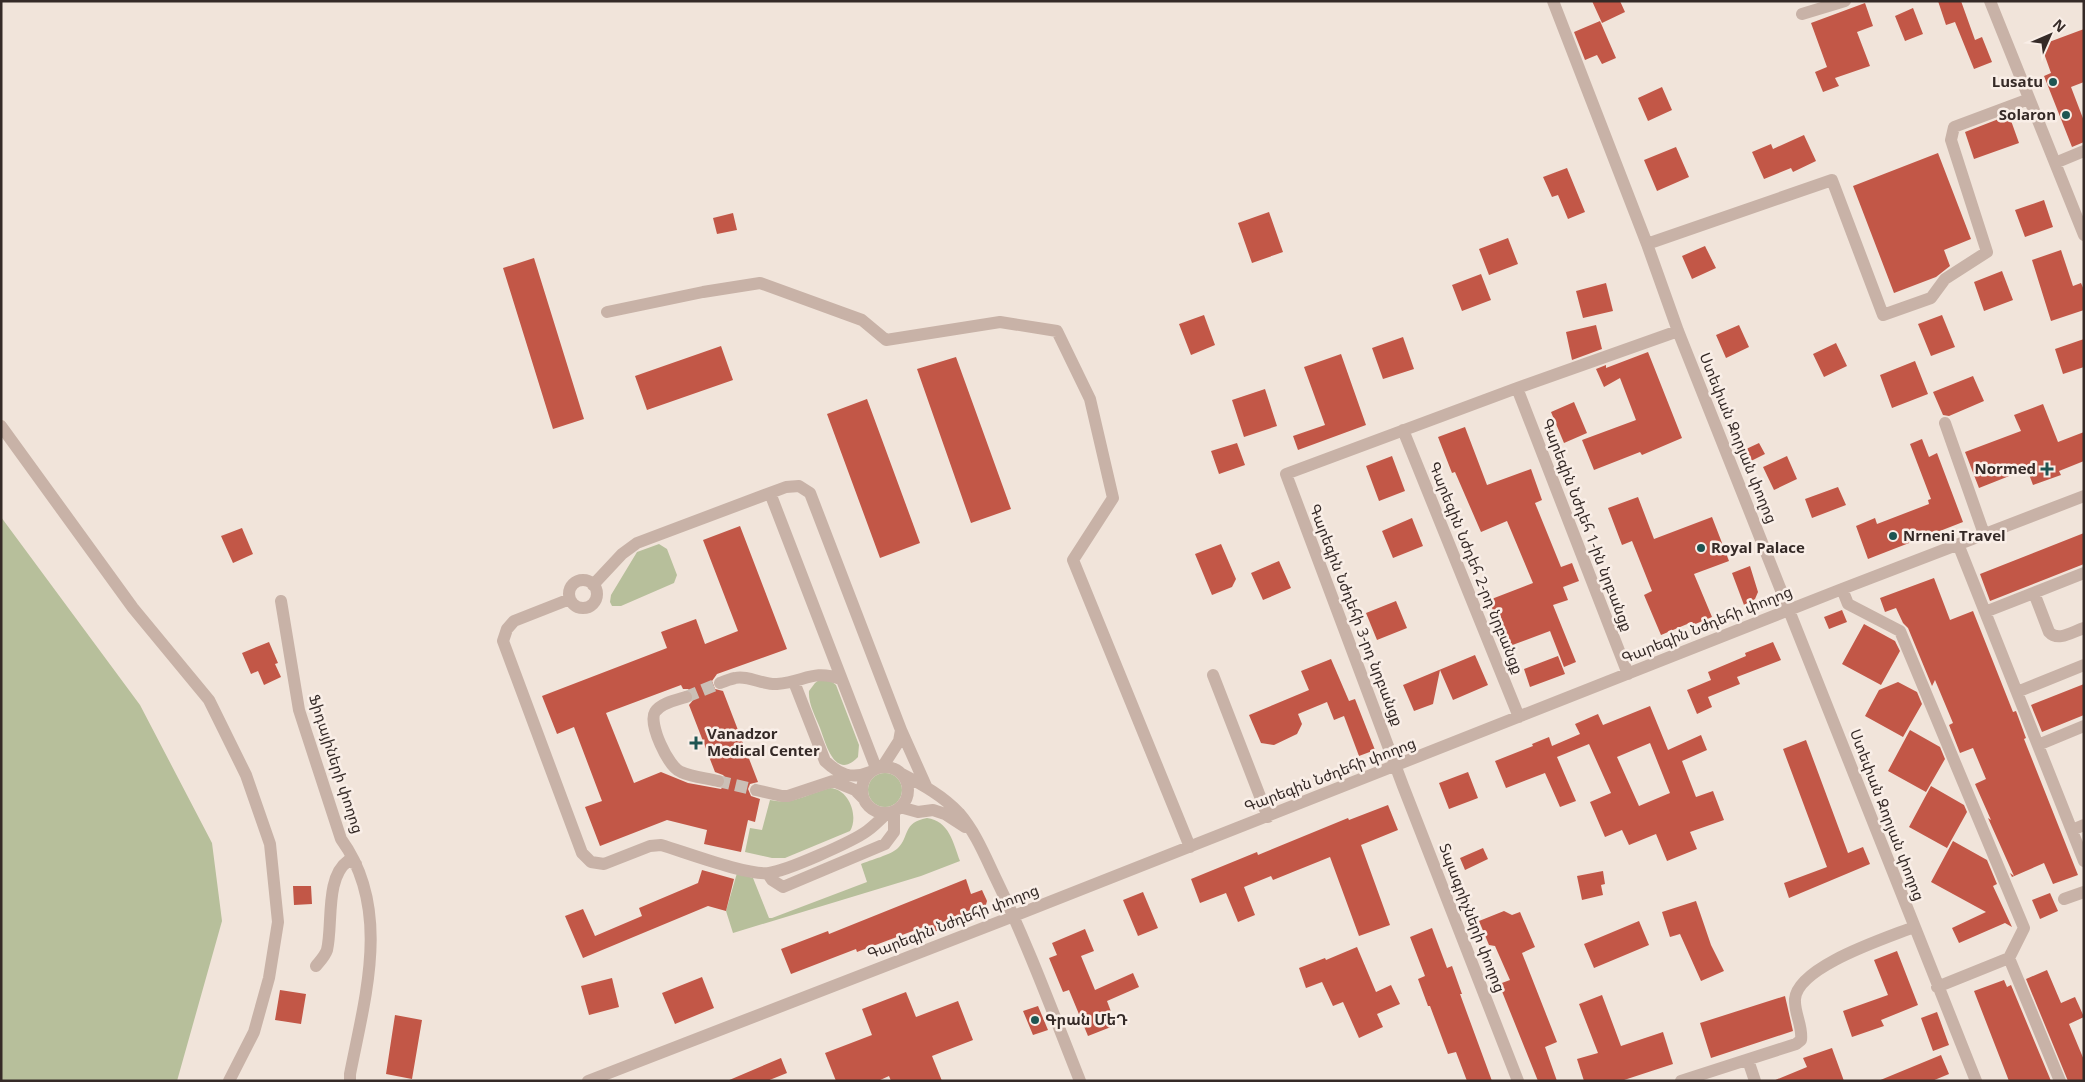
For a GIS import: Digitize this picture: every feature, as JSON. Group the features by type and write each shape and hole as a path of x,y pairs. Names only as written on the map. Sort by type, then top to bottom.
{"street":[{"name":"Ստեփան Զորյան փողոց","path":"1553,1 1647,244 1678,331 1937,987 1976,1081"},
{"path":"1802,14 1845,1"},
{"path":"1990,1 2084,236"},
{"path":"1647,244 1832,180 1883,315 1931,298 1945,279 1987,252 1951,140 1954,127 2029,98"},
{"path":"2055,164 2084,151"},
{"path":"607,312 704,292 760,283 862,320 886,340 1000,322 1057,331 1090,398 1113,498 1073,560 1190,847"},
{"path":"1403,430 1678,331"},
{"name":"Գարեգին Նժդեհ 1-ին նրբանցք","path":"1517,388 1628,674"},
{"path":"1945,423 1984,534"},
{"path":"1,426 133,608 209,700 246,775 270,844 278,922 269,978 254,1032 229,1081"},
{"name":"Գարեգին Նժդեհի 3-րդ նրբանցք","path":"1396,767 1286,474 1403,430"},
{"name":"Գարեգին Նժդեհ 2-րդ նրբանցք","path":"1403,430 1519,717"},
{"path":"593,584 622,554 637,543 786,487 799,486 810,493 901,730 926,786"},
{"path":"770,493 876,769"},
{"name":"Գարեգին Նժդեհի փողոց","path":"588,1081 1396,767 1842,588 2084,496"},
{"path":"1958,544 2038,745 2078,828 2084,861"},
{"path":"1985,612 2084,573"},
{"path":"584,580 593,584 597,595 593,604 583,608 577,607 570,599 570,588 584,580"},
{"path":"1842,588 1848,604 1900,631 2024,928 2009,958 1937,987"},
{"path":"2034,592 2049,632 2053,636 2058,638 2084,628"},
{"path":"570,599 514,622 506,629 503,642 582,853 591,862 604,864 650,846 661,845 751,872 768,874 855,839 868,830 894,810 908,795 908,788 902,774"},
{"name":"Ֆիդայիների փողոց","path":"281,601 299,710 341,839 362,876 372,937 370,972 350,1081"},
{"path":"816,674 825,663 830,650"},
{"path":"2017,692 2084,665"},
{"path":"720,683 736,677 774,684 794,682 816,674 830,675 841,679"},
{"path":"1214,675 1268,816"},
{"path":"794,682 825,761 835,770 848,776 859,777 876,769 897,770 926,786 958,813 974,833 1014,916 1080,1081"},
{"path":"686,696 661,706 654,712 653,722 672,765 680,772 718,781"},
{"path":"2038,745 2084,726"},
{"path":"864,799 862,785 899,741 901,730"},
{"name":"Տպագրիչների փողոց","path":"1396,767 1518,1081"},
{"path":"756,790 788,796 834,781 855,790 873,810 918,812 933,810 945,814 974,833"},
{"path":"768,874 772,880 783,887 884,844 894,832 894,810"},
{"path":"316,966 326,952 335,880 341,866 348,861 356,864"},
{"path":"2064,899 2084,892"},
{"path":"1681,1081 1796,1044 1801,1040 1802,1033 1795,999 1798,990 1813,974 1842,956 1914,927"},
{"path":"2009,958 2060,1081"},
{"path":"1748,1060 1755,1081"}],"green space":[{"path":"1,517 140,705 212,843 222,921 177,1081 1,1081"},
{"path":"659,544 667,549 677,575 674,583 621,606 612,606 610,602 611,595 637,552"},
{"path":"819,680 831,681 836,685 859,745 858,757 850,763 843,765 837,763 825,743 810,701 809,691"},
{"path":"885,773 897,778 902,790 897,802 885,807 873,802 868,790 873,778"},
{"path":"830,788 842,793 851,804 853,825 850,831 785,858 772,858 745,852 750,828 762,830 770,800 793,800"},
{"path":"927,818 940,823 945,828 960,861 921,876 733,933 726,911 737,873 753,878 769,918 772,918 867,882 861,864 895,851 902,843 910,827 919,820"}],"building":[{"path":"1592,1 1620,1 1625,12 1602,23"},
{"path":"1938,1 1961,1 1975,40 1982,37 1992,62 1974,69 1955,22 1946,25"},
{"path":"1865,3 1873,26 1857,32 1870,66 1835,78 1839,86 1823,92 1815,72 1827,67 1811,23"},
{"path":"1913,8 1923,34 1905,41 1895,16"},
{"path":"1600,21 1616,58 1602,64 1597,55 1585,60 1574,32"},
{"path":"2084,29 2084,82 2071,87 2084,121 2084,142 2072,147 2044,76 2051,73 2041,45"},
{"path":"1662,87 1672,110 1648,121 1638,98"},
{"path":"2009,115 2019,143 1974,159 1965,132"},
{"path":"1804,135 1816,161 1793,172 1791,168 1764,179 1752,152 1771,144 1773,149"},
{"path":"1676,147 1689,177 1657,191 1644,160"},
{"path":"1938,153 1971,239 1944,250 1950,266 1936,277 1894,293 1853,186"},
{"path":"1567,168 1585,212 1568,219 1558,195 1552,197 1543,177"},
{"path":"2044,200 2053,227 2025,237 2015,210"},
{"path":"1269,212 1283,252 1252,263 1238,223"},
{"path":"733,213 737,230 717,234 713,218"},
{"path":"1508,238 1518,264 1489,275 1479,249"},
{"path":"1705,246 1716,268 1692,279 1682,256"},
{"path":"2061,250 2073,286 2081,283 2084,290 2084,310 2051,321 2032,260"},
{"path":"534,258 584,419 553,429 503,268"},
{"path":"2002,271 2013,300 1984,311 1974,282"},
{"path":"1481,274 1491,300 1462,311 1452,285"},
{"path":"1606,283 1613,311 1583,318 1576,291"},
{"path":"1204,315 1215,345 1191,355 1179,324"},
{"path":"1942,315 1955,347 1931,356 1918,324"},
{"path":"1596,325 1602,349 1572,360 1566,332"},
{"path":"1739,325 1749,347 1726,358 1716,335"},
{"path":"1403,337 1414,369 1383,379 1372,348"},
{"path":"2084,339 2084,367 2063,374 2055,349"},
{"path":"1836,343 1847,366 1824,377 1813,354"},
{"path":"721,346 733,380 647,410 635,376"},
{"path":"1648,352 1682,438 1642,455 1640,452 1594,470 1582,440 1636,420 1620,378 1604,387 1596,369 1606,365 1606,368"},
{"path":"1341,354 1366,425 1298,450 1293,436 1325,425 1304,367"},
{"path":"956,357 1011,509 971,523 917,369"},
{"path":"1915,361 1928,394 1892,408 1880,375"},
{"path":"1973,376 1984,401 1949,416 1943,415 1933,392"},
{"path":"1265,389 1277,426 1244,437 1232,400"},
{"path":"867,399 920,543 880,558 827,414"},
{"path":"1574,402 1587,433 1564,443 1551,412"},
{"path":"2043,404 2058,442 2084,432 2084,461 2059,471 2061,475 2033,485 2027,469 1979,488 1965,452 2021,431 2014,415"},
{"path":"1465,427 1487,485 1531,469 1542,500 1535,503 1561,567 1572,563 1579,581 1563,587 1568,600 1553,605 1576,662 1564,667 1550,631 1507,647 1489,600 1533,583 1507,521 1481,532 1455,472 1452,473 1438,437"},
{"path":"1922,439 1929,457 1937,453 1963,522 1868,559 1856,526 1875,518 1877,524 1929,504 1928,500 1931,499 1910,444"},
{"path":"1237,443 1245,465 1219,474 1211,451"},
{"path":"1759,443 1765,454 1749,462 1744,450"},
{"path":"1392,456 1405,491 1379,501 1366,466"},
{"path":"1787,456 1797,479 1774,490 1763,467"},
{"path":"1838,487 1846,505 1812,518 1805,499"},
{"path":"1638,497 1654,539 1712,517 1729,561 1694,574 1712,617 1693,625 1692,622 1661,635 1644,595 1652,591 1632,541 1622,545 1608,508"},
{"path":"1412,518 1423,546 1393,558 1382,531"},
{"path":"740,526 787,649 717,674 712,681 715,689 723,691 758,782 750,784 748,789 751,796 760,799 755,822 748,820 741,852 704,844 707,830 667,820 600,846 585,807 602,801 574,727 557,734 542,696 667,648 661,632 696,619 705,644 738,631 703,540","holes":["681,685 683,689 688,689 694,694 694,699 689,705 715,772 726,778 726,783 721,789 688,783 661,772 634,783 606,713"]},
{"path":"242,528 253,554 233,563 221,536"},
{"path":"2084,533 2084,564 1990,601 1980,574"},
{"path":"1221,544 1236,579 1232,587 1212,595 1195,554"},
{"path":"1279,561 1291,588 1263,600 1251,573"},
{"path":"1750,566 1758,592 1755,599 1744,605 1732,573"},
{"path":"1934,578 1950,620 1973,611 2013,712 2016,711 2026,738 2024,739 2078,875 2053,884 2044,863 2012,877 2010,873 2014,876 1975,784 1986,779 1973,748 1960,753 1949,725 1953,723 1935,680 1932,686 1908,628 1903,623 1896,608 1885,612 1880,598"},
{"path":"1396,601 1407,628 1377,640 1366,613"},
{"path":"1842,610 1847,622 1829,629 1824,617"},
{"path":"1864,624 1895,641 1900,651 1881,685 1842,664"},
{"path":"269,642 278,663 275,664 281,677 264,685 258,671 251,674 242,653"},
{"path":"1773,642 1781,660 1737,677 1740,684 1708,697 1712,707 1697,714 1687,690 1711,680 1708,672 1746,656 1745,653"},
{"path":"1475,655 1488,685 1453,700 1440,670 1433,704 1414,711 1403,685"},
{"path":"1558,656 1565,674 1530,687 1524,669"},
{"path":"1331,659 1349,701 1355,699 1375,750 1359,756 1344,716 1334,720 1327,702 1298,714 1302,724 1297,734 1274,745 1261,743 1249,715 1309,690 1301,671"},
{"path":"1898,682 1917,692 1922,704 1903,737 1865,716 1879,690"},
{"path":"2084,684 2084,715 2042,732 2031,705"},
{"path":"1650,706 1668,750 1701,735 1707,750 1682,761 1696,797 1713,791 1724,820 1690,832 1697,849 1667,861 1656,834 1629,845 1622,830 1605,837 1590,802 1611,793 1589,744 1557,757 1576,801 1560,807 1545,773 1506,788 1495,761 1533,746 1532,744 1549,737 1552,746 1580,734 1575,724 1598,714 1603,725","holes":["1650,743 1670,793 1639,806 1617,757"]},
{"path":"1910,730 1940,747 1945,759 1926,792 1888,771"},
{"path":"1806,740 1848,853 1863,847 1870,864 1789,898 1784,883 1827,867 1783,749"},
{"path":"1468,772 1478,798 1449,809 1439,783"},
{"path":"1931,786 1964,805 1967,812 1947,848 1909,827"},
{"path":"1388,805 1398,830 1361,845 1390,925 1359,936 1330,857 1273,880 1271,876 1244,887 1255,915 1238,922 1226,893 1200,903 1191,879 1257,852 1258,855 1348,818 1349,820"},
{"path":"1953,841 1987,860 1997,884 1993,886 2012,927 2005,923 1959,943 1952,928 1986,912 1931,882"},
{"path":"1483,848 1488,859 1465,870 1460,858"},
{"path":"702,870 734,879 726,911 708,906 583,958 565,916 583,909 595,936 642,916 639,908 698,883"},
{"path":"1603,871 1605,884 1601,885 1603,895 1582,900 1577,876"},
{"path":"966,879 971,894 982,890 987,901 984,912 929,934 926,926 857,952 856,949 791,974 781,949 828,931 829,934"},
{"path":"293,886 311,886 312,904 294,905"},
{"path":"1143,892 1158,928 1138,936 1123,900"},
{"path":"2050,893 2058,911 2040,919 2032,900"},
{"path":"1696,901 1711,945 1724,971 1701,981 1680,934 1670,937 1662,912"},
{"path":"1504,911 1512,915 1520,912 1535,947 1522,953 1557,1042 1545,1047 1557,1081 1538,1081 1499,984 1510,980 1495,946 1489,945 1479,921"},
{"path":"1639,921 1649,945 1594,968 1584,944"},
{"path":"1432,928 1447,968 1452,966 1462,994 1460,994 1492,1081 1467,1081 1456,1052 1448,1054 1430,1006 1428,1006 1418,979 1425,976 1410,937"},
{"path":"1085,929 1094,951 1081,956 1095,990 1133,973 1139,987 1107,1001 1116,1025 1088,1036 1069,990 1063,992 1049,958 1057,955 1052,943"},
{"path":"1357,947 1376,992 1391,985 1400,1004 1377,1014 1383,1027 1359,1038 1343,1002 1333,1006 1322,982 1306,988 1299,968 1325,958 1326,960"},
{"path":"1897,951 1918,1005 1881,1020 1884,1026 1852,1037 1843,1011 1888,995 1874,960"},
{"path":"2047,970 2061,1003 2075,997 2084,1017 2069,1024 2084,1060 2084,1081 2068,1081 2026,979"},
{"path":"702,977 714,1008 675,1024 662,993"},
{"path":"612,978 619,1007 589,1015 581,986"},
{"path":"2004,980 2007,987 2011,985 2051,1081 2009,1081 1974,991"},
{"path":"280,990 306,994 301,1024 275,1020"},
{"path":"906,992 916,1017 958,1001 973,1040 932,1056 942,1081 891,1081 889,1076 878,1081 836,1081 825,1053 872,1035 862,1009"},
{"path":"1602,995 1621,1046 1663,1032 1673,1064 1621,1081 1584,1081 1577,1059 1598,1053 1579,1004"},
{"path":"1785,996 1793,1031 1711,1058 1700,1023"},
{"name":"Գրան ՄեԴ","path":"1038,1006 1048,1030 1033,1035 1023,1011"},
{"path":"1937,1012 1949,1045 1933,1051 1921,1018"},
{"path":"395,1015 422,1020 412,1079 386,1074"},
{"path":"1832,1048 1844,1081 1773,1081 1807,1067 1803,1058"},
{"path":"1941,1055 1949,1074 1932,1081 1878,1081"},
{"path":"781,1058 787,1073 767,1081 727,1081"}],"tunnel":[{"path":"686,697 720,683"},
{"path":"718,781 756,790"}],"place":[{"name":"Lusatu","path":"2053,82"},
{"name":"Solaron","path":"2066,115"},
{"name":"Normed","path":"2047,469"},
{"name":"Nrneni Travel","path":"1893,536"},
{"name":"Royal Palace","path":"1701,548"},
{"name":"Vanadzor Medical Center","path":"696,743"},
{"name":"Գրան ՄեԴ","path":"1035,1020"}]}
